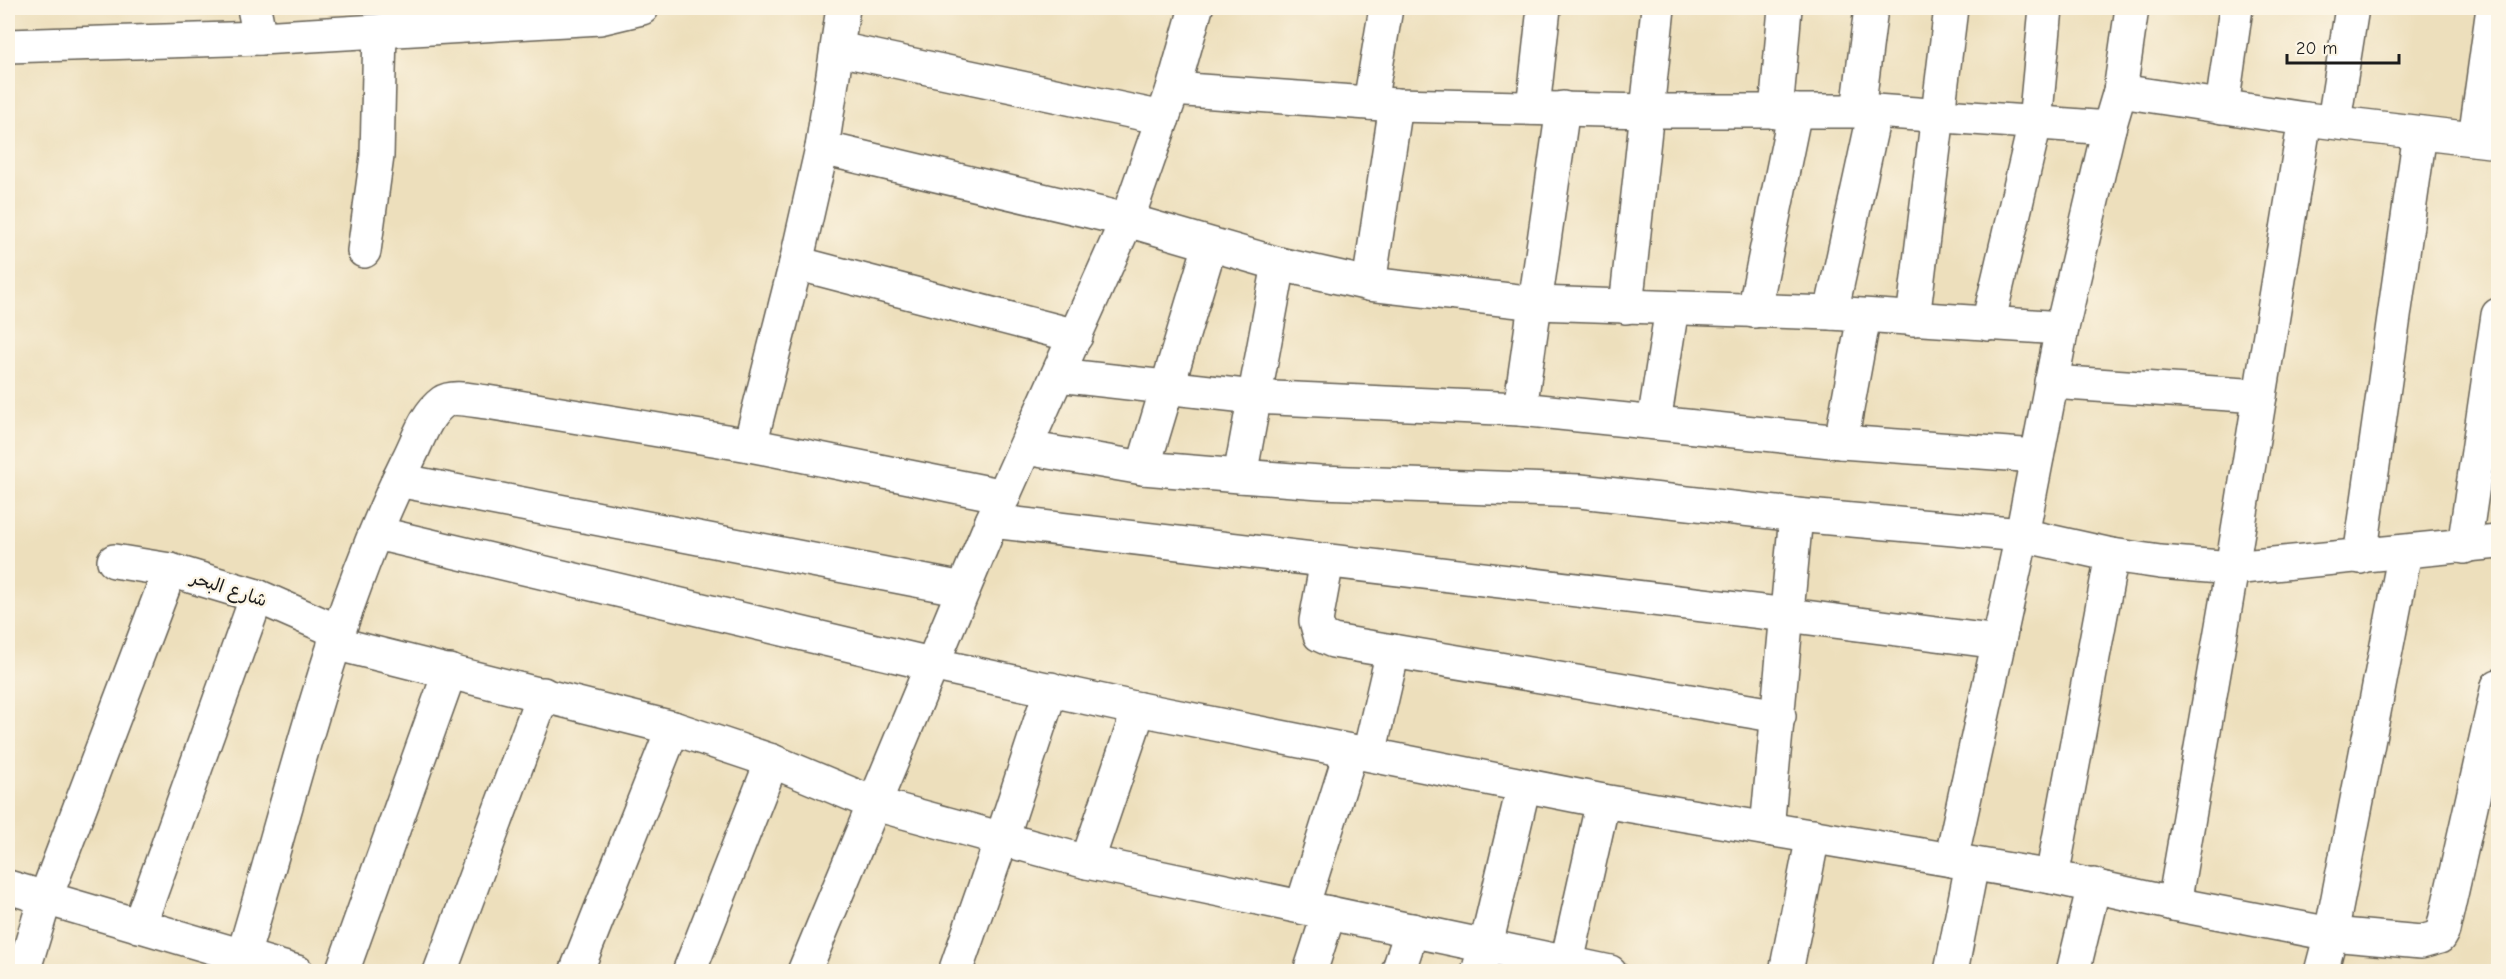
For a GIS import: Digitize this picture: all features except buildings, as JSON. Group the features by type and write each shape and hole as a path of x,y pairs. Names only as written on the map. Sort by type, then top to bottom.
{"street":[{"path":"8,46 257,23 380,31 642,8"},
{"path":"750,445 796,263 822,148 843,8"},
{"path":"804,972 963,589 1127,220 1168,103 1196,8"},
{"path":"1369,284 1383,104 1386,8"},
{"path":"1520,409 1536,303 1548,108 1544,8"},
{"path":"1626,307 1658,8"},
{"path":"1754,311 1785,111 1785,8"},
{"path":"1831,313 1867,111 1871,8"},
{"path":"1913,319 1940,115 1951,8"},
{"path":"1989,324 2035,123 2046,8"},
{"path":"1951,972 1962,862 1999,642 2062,328 2109,128 2120,91 2132,8"},
{"path":"2222,107 2236,8"},
{"path":"2174,904 2260,396 2320,120 2352,8"},
{"path":"2120,91 2222,107 2487,141 2493,8"},
{"path":"364,251 377,156 380,31"},
{"path":"838,49 1168,103 1383,104 1647,111 1867,111 2109,128"},
{"path":"2360,556 2420,133"},
{"path":"822,148 1127,220 1279,264 1369,284 1536,303 1831,313 2062,328"},
{"path":"1143,468 1210,245"},
{"path":"796,263 1076,336"},
{"path":"1240,476 1279,264"},
{"path":"1654,422 1672,308"},
{"path":"2464,547 2499,315"},
{"path":"1841,442 1864,316"},
{"path":"1058,375 1254,397 1520,409 1841,442 2037,456"},
{"path":"2051,382 2260,396"},
{"path":"241,963 337,638 398,480 432,413 445,400 487,402 750,445 998,508 1327,561 1999,642"},
{"path":"1026,448 1143,468 1240,476 1320,482 1580,491 1796,515 2022,535 2112,555 2232,568 2499,542"},
{"path":"398,480 963,589"},
{"path":"1767,829 1796,515"},
{"path":"376,533 931,664 1139,709 1603,801 2052,877 2174,904 2331,934 2421,942 2439,937 2443,930 2499,686"},
{"path":"2321,972 2331,934 2405,552"},
{"path":"2052,877 2112,555"},
{"name":"شارع البحر","path":"114,561 170,570 257,596 337,638 450,671 673,728 772,761 875,804 1087,862 1412,930 1482,958 1554,964 1610,972"},
{"path":"1327,561 1316,621 1320,635 1333,641 1779,716"},
{"path":"24,972 45,899 170,570"},
{"path":"140,926 257,596"},
{"path":"1310,972 1316,910 1360,753 1393,651"},
{"path":"342,972 450,671"},
{"path":"955,972 1051,689"},
{"path":"440,972 543,694"},
{"path":"1087,862 1139,709"},
{"path":"576,972 673,728"},
{"path":"689,972 772,761"},
{"path":"1482,958 1524,785"},
{"path":"1554,964 1603,801"},
{"path":"1786,972 1813,836"},
{"path":"2073,972 2094,885"},
{"path":"8,887 140,926 241,963 297,972"},
{"path":"1398,972 1412,930"}]}
